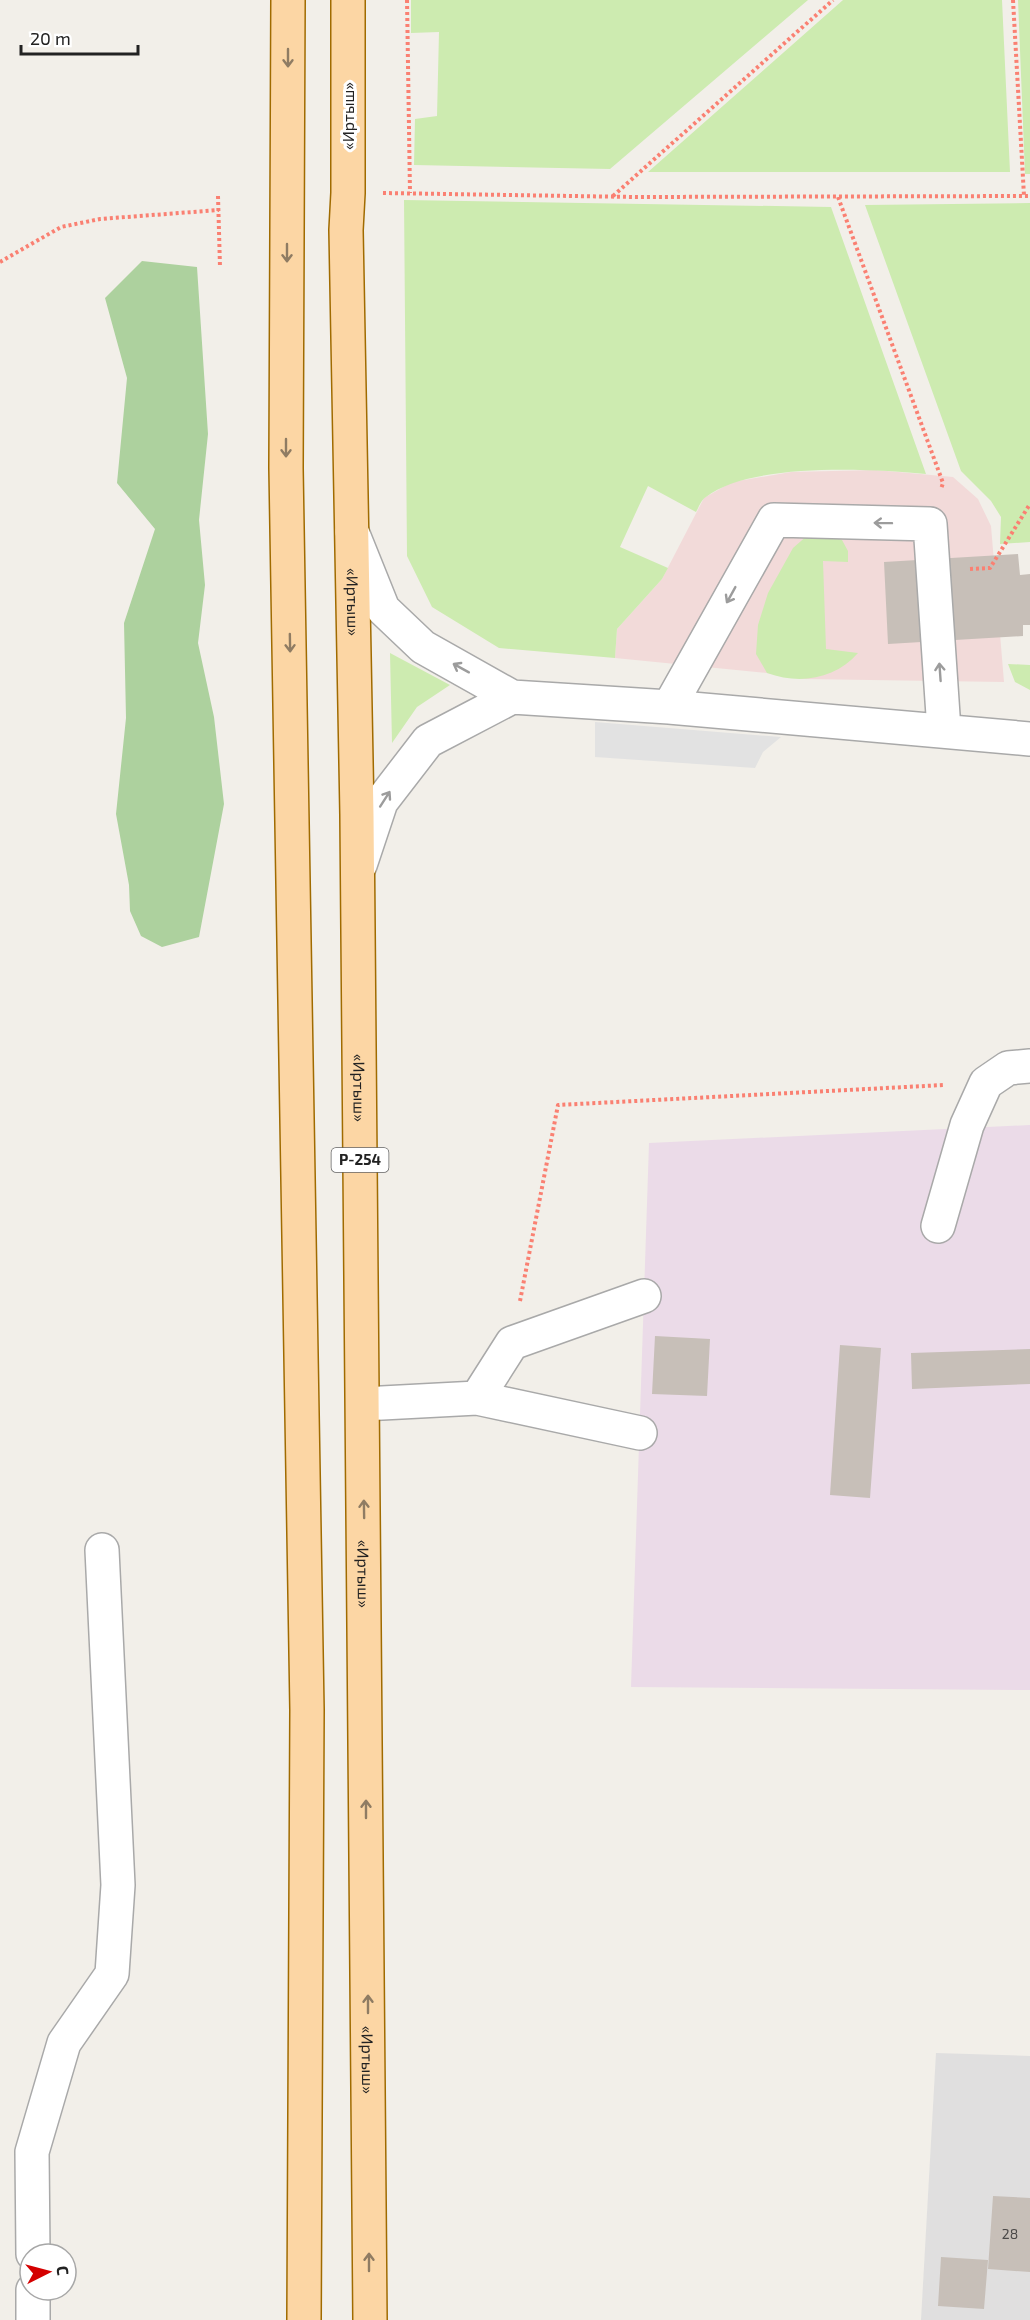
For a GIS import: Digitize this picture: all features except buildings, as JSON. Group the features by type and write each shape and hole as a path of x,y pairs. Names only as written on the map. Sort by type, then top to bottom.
{"main road":[{"path":"288,0 286,468 307,1710 304,2320"},
{"name":"«Иртыш»","path":"348,0 346,230 357,873 370,2320"}],"street":[{"path":"669,707 774,520 930,524 944,730"},
{"path":"351,530 383,609 423,647 512,697 669,707 1030,739"},
{"path":"357,873 381,802 428,741 512,697"},
{"path":"938,1226 967,1125 986,1083 1008,1068 1030,1066"},
{"path":"477,1398 512,1343 644,1296"},
{"path":"363,1404 477,1398 640,1433"},
{"path":"33,2242 32,2152 64,2043 112,1974 118,1885 102,1550"},
{"path":"33,2302 33,2320"}],"path":[{"path":"407,0 410,193"},
{"path":"612,197 833,0"},
{"path":"1013,0 1024,196"},
{"path":"376,192 612,197 1030,196"},
{"path":"218,196 220,267"},
{"path":"838,196 943,483 930,524"},
{"path":"0,262 61,227 100,219 219,210"},
{"path":"933,571 990,568 1030,504"},
{"path":"512,1343 558,1105 986,1083"}],"shaded area":[{"path":"876,470 953,477 978,499 991,526 1004,682 803,679 767,673 615,658 617,629 662,579 704,498 732,482 791,472"},
{"path":"595,722 781,737 763,752 755,768 595,757"},
{"path":"1030,1125 1030,1690 631,1687 649,1143"},
{"path":"936,2053 1030,2056 1030,2320 921,2320"}],"green space":[{"path":"411,0 808,0 610,169 414,165 415,119 437,116 439,32 411,33"},
{"path":"843,0 1002,0 1010,172 648,172"},
{"path":"1018,0 1030,0 1030,174 1025,174"},
{"path":"404,200 831,207 926,474 844,470 781,473 751,478 726,486 704,498 696,512 648,486 620,547 668,568 662,579 617,629 615,658 499,648 432,607 407,556"},
{"path":"1030,203 1030,542 1000,544 1001,517 991,501 961,471 865,205"},
{"path":"142,261 197,267 208,434 199,520 205,585 198,643 214,717 224,804 199,937 162,947 141,936 130,911 129,885 116,814 126,718 124,623 155,529 117,483 127,378 105,298"},
{"path":"809,534 824,534 842,540 848,551 848,562 823,561 826,649 858,653 839,669 828,674 804,679 779,677 767,673 756,654 758,625 768,593 793,548"},
{"path":"390,653 450,685 417,707 392,743"},
{"path":"1008,664 1030,665 1030,690 1015,682"}]}
